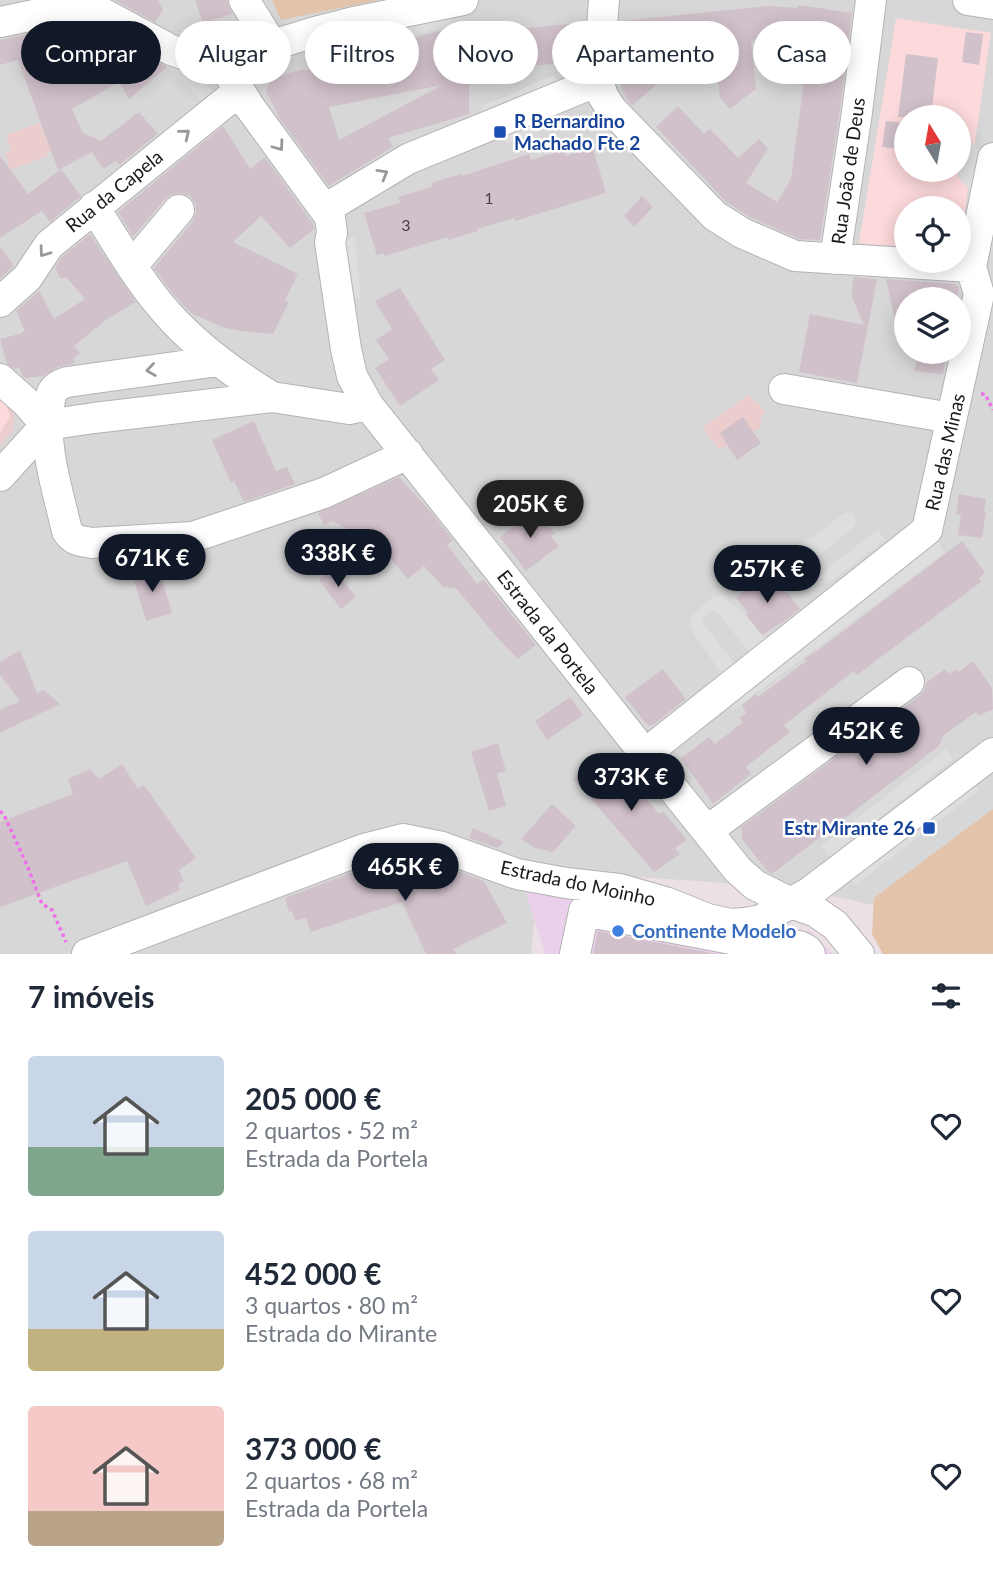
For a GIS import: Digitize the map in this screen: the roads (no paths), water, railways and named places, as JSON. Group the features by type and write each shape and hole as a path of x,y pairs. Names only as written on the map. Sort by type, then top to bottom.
{"street":[{"path":"244,0 257,21"},
{"path":"291,40 354,22 463,0"},
{"path":"602,21 604,0"},
{"name":"Rua João de Deus","path":"835,259 871,0"},
{"path":"968,0 993,4"},
{"path":"0,22 58,10 91,7 175,51"},
{"path":"235,84 325,209 408,159 591,84"},
{"path":"599,84 612,110 715,216 742,233 794,256 894,262"},
{"name":"Rua da Capela","path":"0,302 27,278 49,245 239,91"},
{"path":"971,267 991,174"},
{"path":"94,207 159,304 187,335 246,381 272,397"},
{"name":"Estrada da Portela","path":"325,209 330,217 330,242 346,349 352,376 368,405 738,870 755,885 816,912 835,925 859,954"},
{"path":"132,266 179,210"},
{"name":"Rua das Minas","path":"645,754 928,530 979,294 971,267"},
{"path":"218,360 67,382 53,390 46,425 50,456 70,537 92,543 193,537 324,493 408,454"},
{"path":"0,379 26,402 46,425"},
{"path":"784,389 951,418"},
{"path":"0,475 46,425 272,397 349,409 368,405"},
{"path":"707,831 909,682"},
{"name":"Estrada do Moinho","path":"77,949 364,849 403,839 442,846 517,874 619,889 730,924 761,920 810,892 993,753"},
{"path":"575,954 584,911 763,945 799,946 810,954"}],"place":[{"name":"R Bernardino Machado Fte 2","path":"500,132"},
{"name":"Estr Mirante 26","path":"929,828"},
{"name":"Continente Modelo","path":"618,931"}]}
